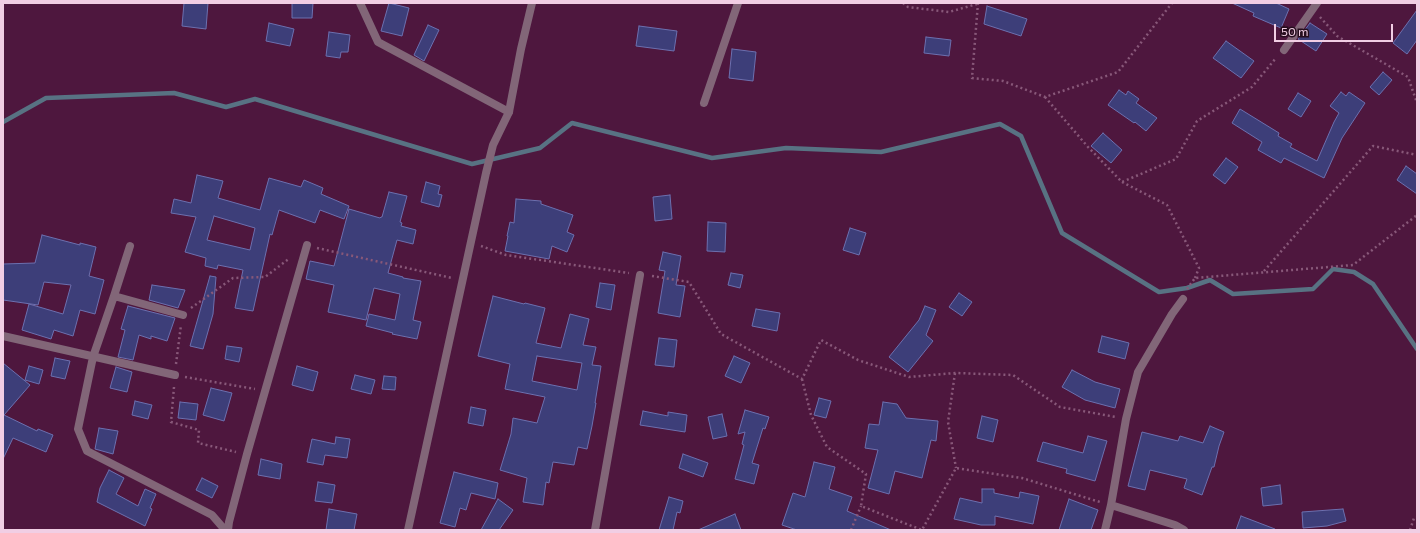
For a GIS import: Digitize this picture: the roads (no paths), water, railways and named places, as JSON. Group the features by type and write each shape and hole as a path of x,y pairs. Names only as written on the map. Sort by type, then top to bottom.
{"street":[{"path":"360,3 378,42 509,112"},
{"path":"408,530 486,173 493,145 509,112 521,49 532,3"},
{"path":"704,103 738,3"},
{"path":"1284,50 1315,6"},
{"path":"130,246 92,357 78,429 88,451 212,515 225,530"},
{"path":"228,530 247,454 307,246"},
{"path":"595,530 640,275"},
{"path":"114,296 183,314"},
{"path":"1105,530 1112,505 1126,419 1138,372 1172,314 1183,299"},
{"path":"3,336 175,375"},
{"path":"1112,505 1175,525 1184,530"}],"waterway":[{"path":"3,122 46,98 174,93 226,107 255,99 472,164 540,148 572,123 712,158 786,148 881,152 1000,124 1021,136 1062,233 1159,292 1187,288 1210,280 1233,294 1313,289 1333,269 1354,272 1373,284 1417,349"}]}
